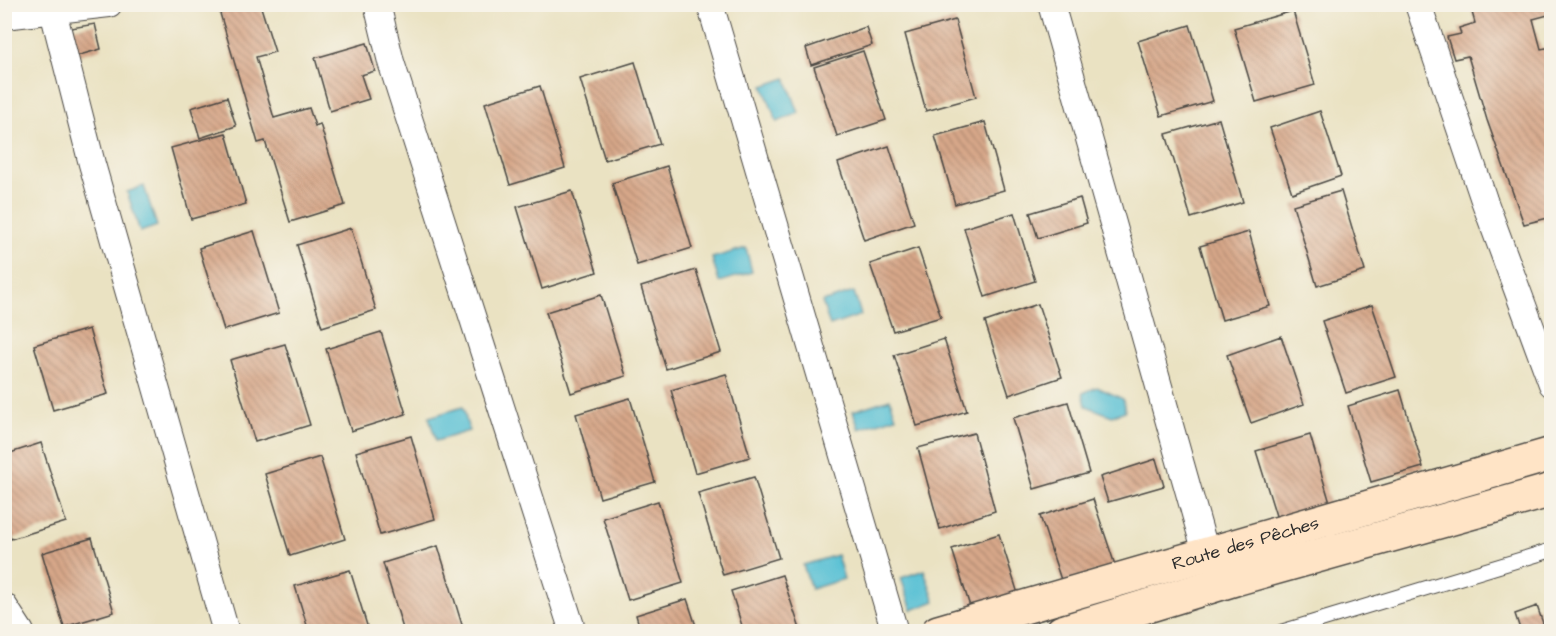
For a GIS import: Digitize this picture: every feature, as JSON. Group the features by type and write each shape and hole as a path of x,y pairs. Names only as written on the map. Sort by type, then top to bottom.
{"main road":[{"name":"Route des Pêches","path":"938,632 1551,454"},
{"name":"Route des Pêches","path":"1062,632 1235,579 1551,490"}],"street":[{"path":"4,16 109,4"},
{"path":"377,4 391,62 573,632"},
{"path":"710,4 895,632"},
{"path":"1051,4 1206,553"},
{"path":"1418,4 1484,200 1551,384"},
{"path":"53,11 96,175 226,632"},
{"path":"4,606 21,632"}],"lane":[{"path":"1281,632 1551,550"}],"water":[{"path":"786,78 799,113 777,122 763,86"},
{"path":"144,186 157,226 140,232 127,192"},
{"path":"746,248 752,272 719,282 712,258"},
{"path":"854,292 861,315 830,326 822,302"},
{"path":"1097,387 1123,399 1125,411 1112,416 1086,406 1083,393"},
{"path":"890,399 896,417 859,429 853,411"},
{"path":"463,407 469,431 436,441 429,417"},
{"path":"837,555 844,579 811,589 803,565"},
{"path":"924,570 935,601 912,610 901,578"}],"building":[{"path":"260,4 275,52 256,57 274,118 309,108 315,126 320,124 345,205 290,222 265,141 258,143 219,10"},
{"path":"1470,5 1552,5 1552,14 1533,19 1541,49 1552,47 1552,99 1548,100 1550,108 1552,107 1552,217 1524,224 1487,120 1468,56 1454,59 1447,37 1461,34 1459,28 1475,23"},
{"path":"1293,11 1315,85 1256,102 1234,28"},
{"path":"955,20 976,97 926,111 905,34"},
{"path":"95,24 101,49 76,56 71,28"},
{"path":"1190,25 1213,101 1161,116 1138,41"},
{"path":"866,27 872,45 811,65 806,48"},
{"path":"367,43 375,71 361,75 369,99 330,111 315,58"},
{"path":"863,51 886,120 837,136 814,67"},
{"path":"635,62 660,144 605,160 580,79"},
{"path":"540,86 565,168 510,185 485,103"},
{"path":"227,97 236,126 200,138 191,108"},
{"path":"1320,111 1341,176 1292,193 1270,128"},
{"path":"1219,119 1243,202 1191,218 1166,134"},
{"path":"985,122 1004,190 955,204 935,136"},
{"path":"226,133 246,204 191,219 171,148"},
{"path":"889,146 914,223 864,240 838,163"},
{"path":"667,166 692,248 637,265 612,183"},
{"path":"572,191 597,272 542,289 517,207"},
{"path":"1341,191 1365,271 1317,286 1293,205"},
{"path":"1080,198 1087,223 1038,238 1030,213"},
{"path":"1014,213 1035,281 985,297 964,228"},
{"path":"351,228 376,310 322,327 297,245"},
{"path":"254,231 279,313 224,330 199,248"},
{"path":"1249,232 1270,306 1222,320 1200,246"},
{"path":"918,248 941,317 893,331 870,264"},
{"path":"696,270 721,352 666,369 641,287"},
{"path":"601,295 626,376 571,393 546,312"},
{"path":"1038,304 1062,377 1009,395 985,322"},
{"path":"1372,305 1396,377 1346,393 1322,321"},
{"path":"89,329 108,394 53,410 34,345"},
{"path":"381,332 406,414 351,431 326,349"},
{"path":"1281,336 1304,404 1251,423 1227,355"},
{"path":"944,339 967,411 917,426 894,355"},
{"path":"285,344 310,425 255,442 230,360"},
{"path":"726,374 750,457 695,473 671,390"},
{"path":"1400,390 1423,467 1371,482 1348,406"},
{"path":"630,398 655,482 600,498 576,414"},
{"path":"1068,402 1089,473 1034,489 1013,418"},
{"path":"974,433 995,511 940,529 918,448"},
{"path":"1310,435 1330,503 1277,519 1256,451"},
{"path":"411,436 435,519 380,535 356,452"},
{"path":"41,443 66,522 11,539 4,518 4,455"},
{"path":"320,457 345,539 290,556 265,474"},
{"path":"1156,459 1164,486 1108,502 1100,477"},
{"path":"754,477 779,558 723,575 698,493"},
{"path":"1093,499 1115,565 1062,583 1040,516"},
{"path":"658,501 683,583 628,600 603,518"},
{"path":"999,534 1020,600 972,613 952,549"},
{"path":"92,538 114,612 64,627 42,553"},
{"path":"438,546 463,628 452,632 404,632 383,563"},
{"path":"350,570 369,632 309,632 295,586"},
{"path":"782,575 801,632 744,632 731,591"},
{"path":"687,599 698,632 641,632 636,615"},
{"path":"1537,606 1545,629 1537,632 1521,632 1515,614"}]}
